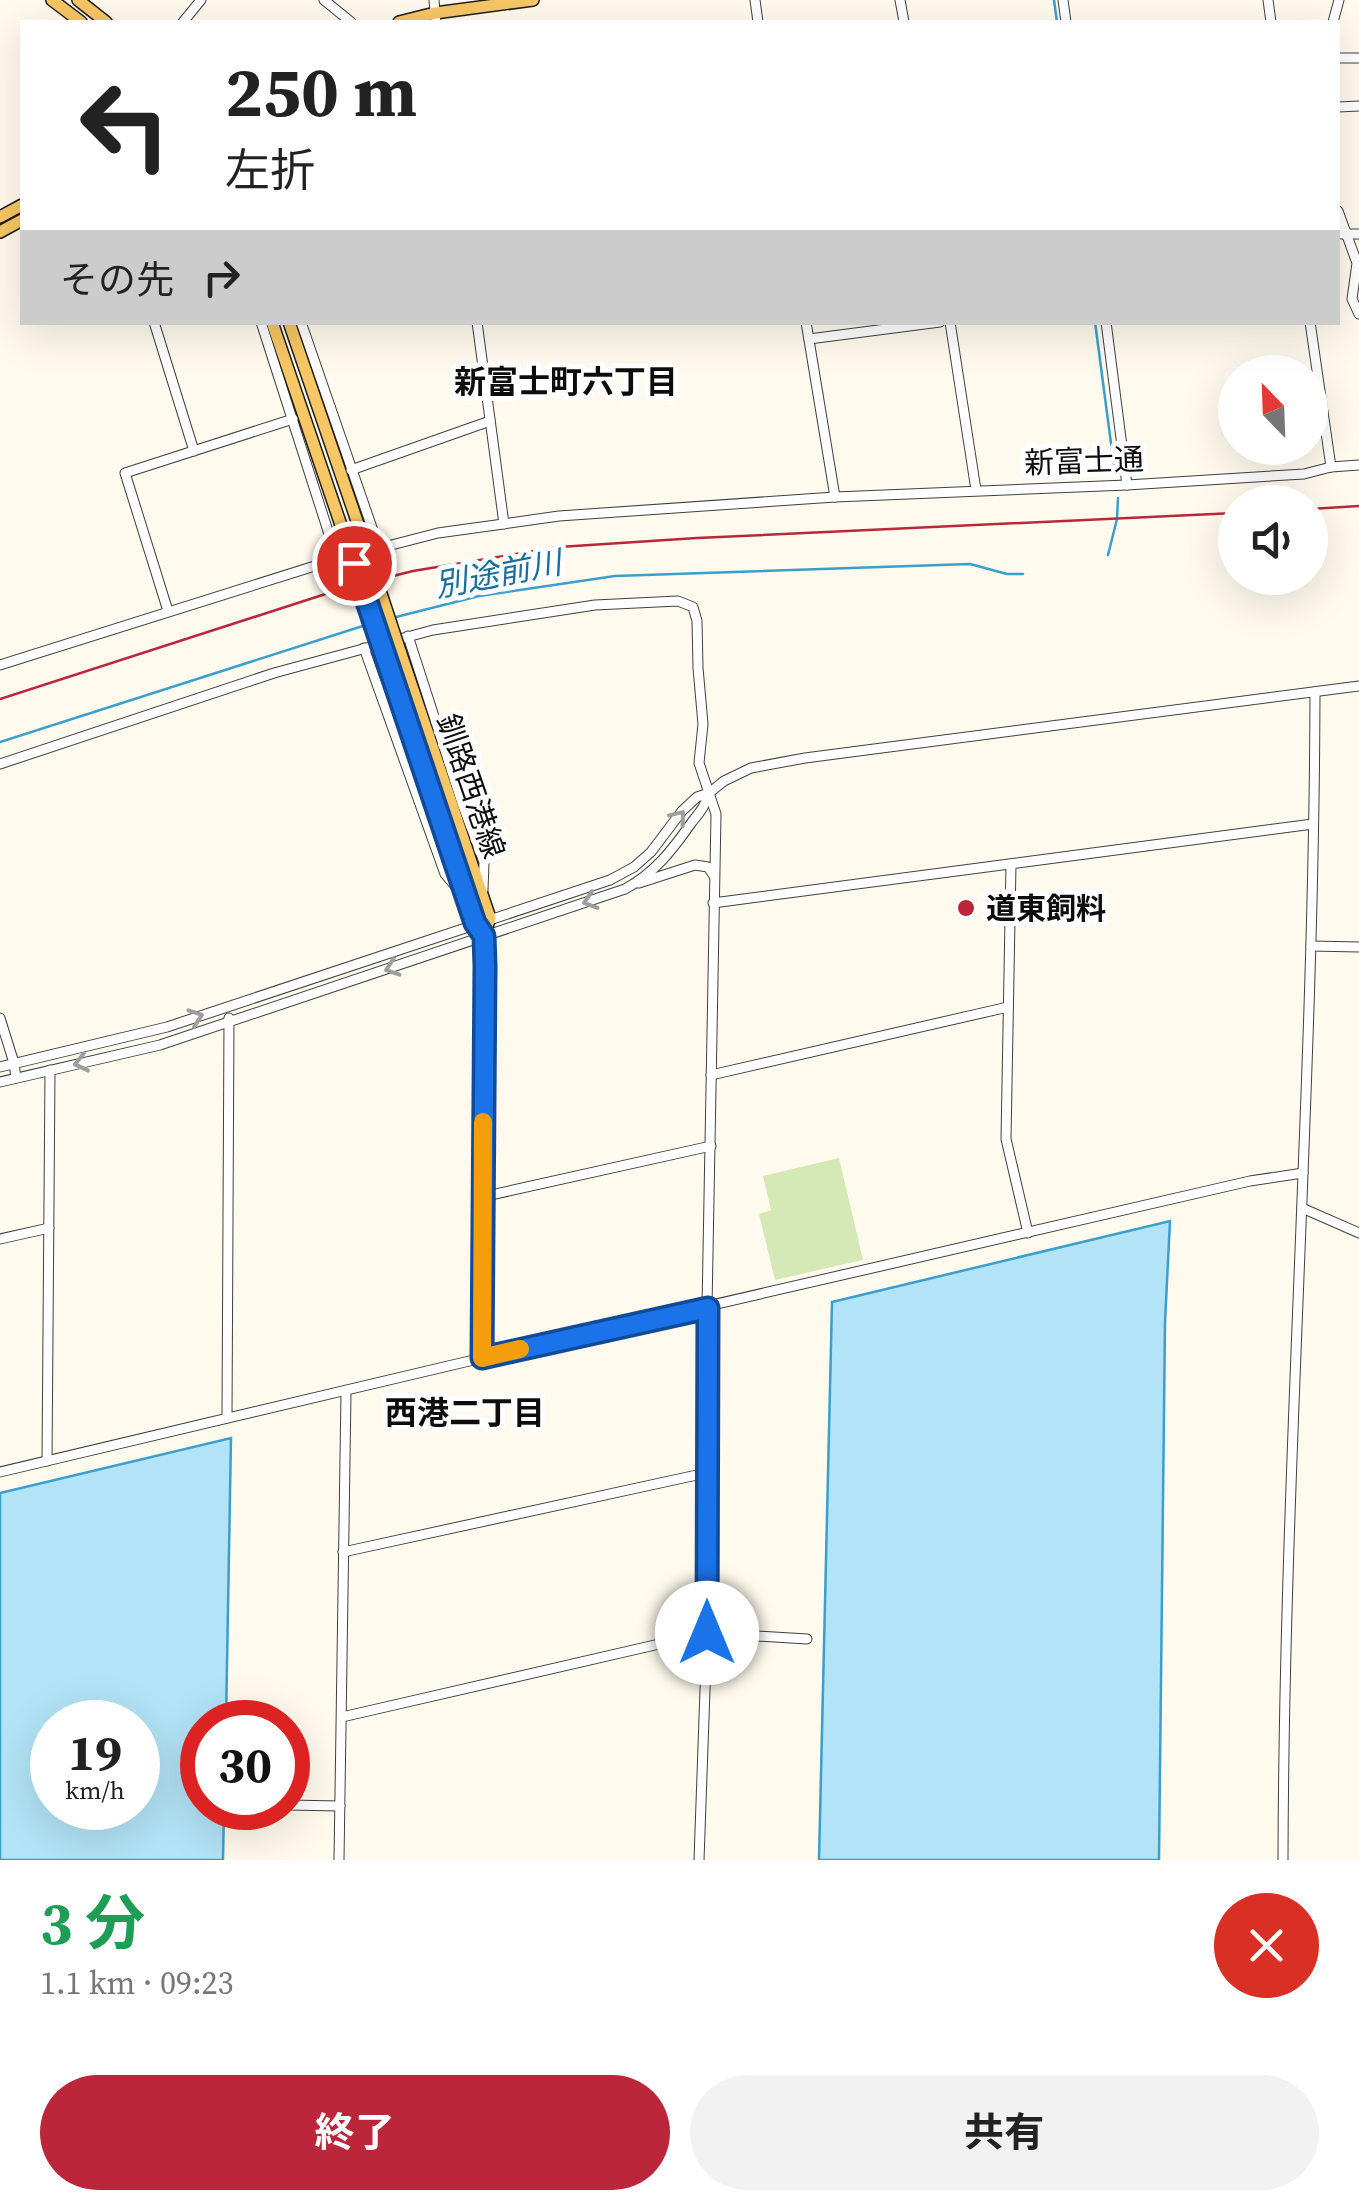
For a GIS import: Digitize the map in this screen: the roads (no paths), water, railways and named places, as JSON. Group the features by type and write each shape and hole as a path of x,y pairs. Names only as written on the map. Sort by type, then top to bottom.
{"main road":[{"path":"52,0 78,20"},
{"path":"78,0 103,20"},
{"path":"405,20 435,12 534,0"},
{"name":"釧路西港線","path":"273,325 475,923 484,936"},
{"name":"釧路西港線","path":"290,325 490,918"},
{"path":"482,1358 484,936 490,918"}],"street":[{"path":"185,20 201,0"},
{"path":"324,0 349,20"},
{"path":"1359,234 1342,234 1357,262 1352,300 1359,314"},
{"path":"155,325 194,450"},
{"path":"262,325 337,559"},
{"path":"302,325 379,548"},
{"path":"477,325 504,524"},
{"path":"807,325 835,498"},
{"path":"809,339 917,325"},
{"path":"950,325 976,490"},
{"path":"1106,325 1127,485"},
{"path":"1310,325 1331,468"},
{"path":"168,611 125,473 293,418"},
{"path":"351,470 490,421"},
{"name":"新富士通","path":"0,665 337,559 438,533 559,516 1304,474 1359,464"},
{"path":"0,764 274,672 433,630 595,605 678,601 693,607 703,724 699,763 716,814 712,903 707,1633 700,1860"},
{"path":"408,636 484,862 483,898"},
{"path":"364,648 446,874 468,902"},
{"path":"0,1067 167,1026 610,880 634,868 697,797 742,772 772,762 1359,686"},
{"path":"1283,1860 1284,1708 1312,946 1314,692"},
{"path":"0,1082 160,1044 608,895 634,884 670,854 706,806 709,793"},
{"path":"712,903 1313,824"},
{"path":"1011,864 1006,1139 1028,1234"},
{"path":"634,884 695,865 708,867 714,876"},
{"path":"1312,946 1359,947"},
{"path":"227,1418 228,1006"},
{"path":"711,1075 1008,1007"},
{"path":"0,1018 16,1078"},
{"path":"47,1461 50,1070"},
{"path":"482,1198 712,1146"},
{"path":"0,1472 1250,1181 1303,1173"},
{"path":"1302,1208 1359,1233"},
{"path":"0,1239 49,1228"},
{"path":"339,1860 346,1392"},
{"path":"343,1552 706,1473"},
{"path":"342,1717 707,1633 807,1639"},
{"path":"310,1806 340,1806"}],"water":[{"path":"1170,1221 1165,1322 1159,1860 819,1860 832,1302"},
{"path":"231,1438 226,1700 180,1700 180,1830 224,1830 223,1860 0,1860 0,1493"}],"waterway":[{"name":"別途前川","path":"1054,0 1057,20"},
{"name":"別途前川","path":"1095,325 1114,466"},
{"name":"別途前川","path":"1108,555 1118,498"},
{"name":"別途前川","path":"396,617 479,596 615,576 970,564 1023,574"},
{"name":"別途前川","path":"0,742 369,624"}],"railway":[{"path":"1328,508 1359,506"},
{"path":"0,699 341,589 413,571 559,547 1218,514"}],"place":[{"name":"道東飼料","path":"966,908"}],"district":[{"name":"新富士町六丁目","path":"566,382"},
{"name":"西港二丁目","path":"465,1413"}]}
